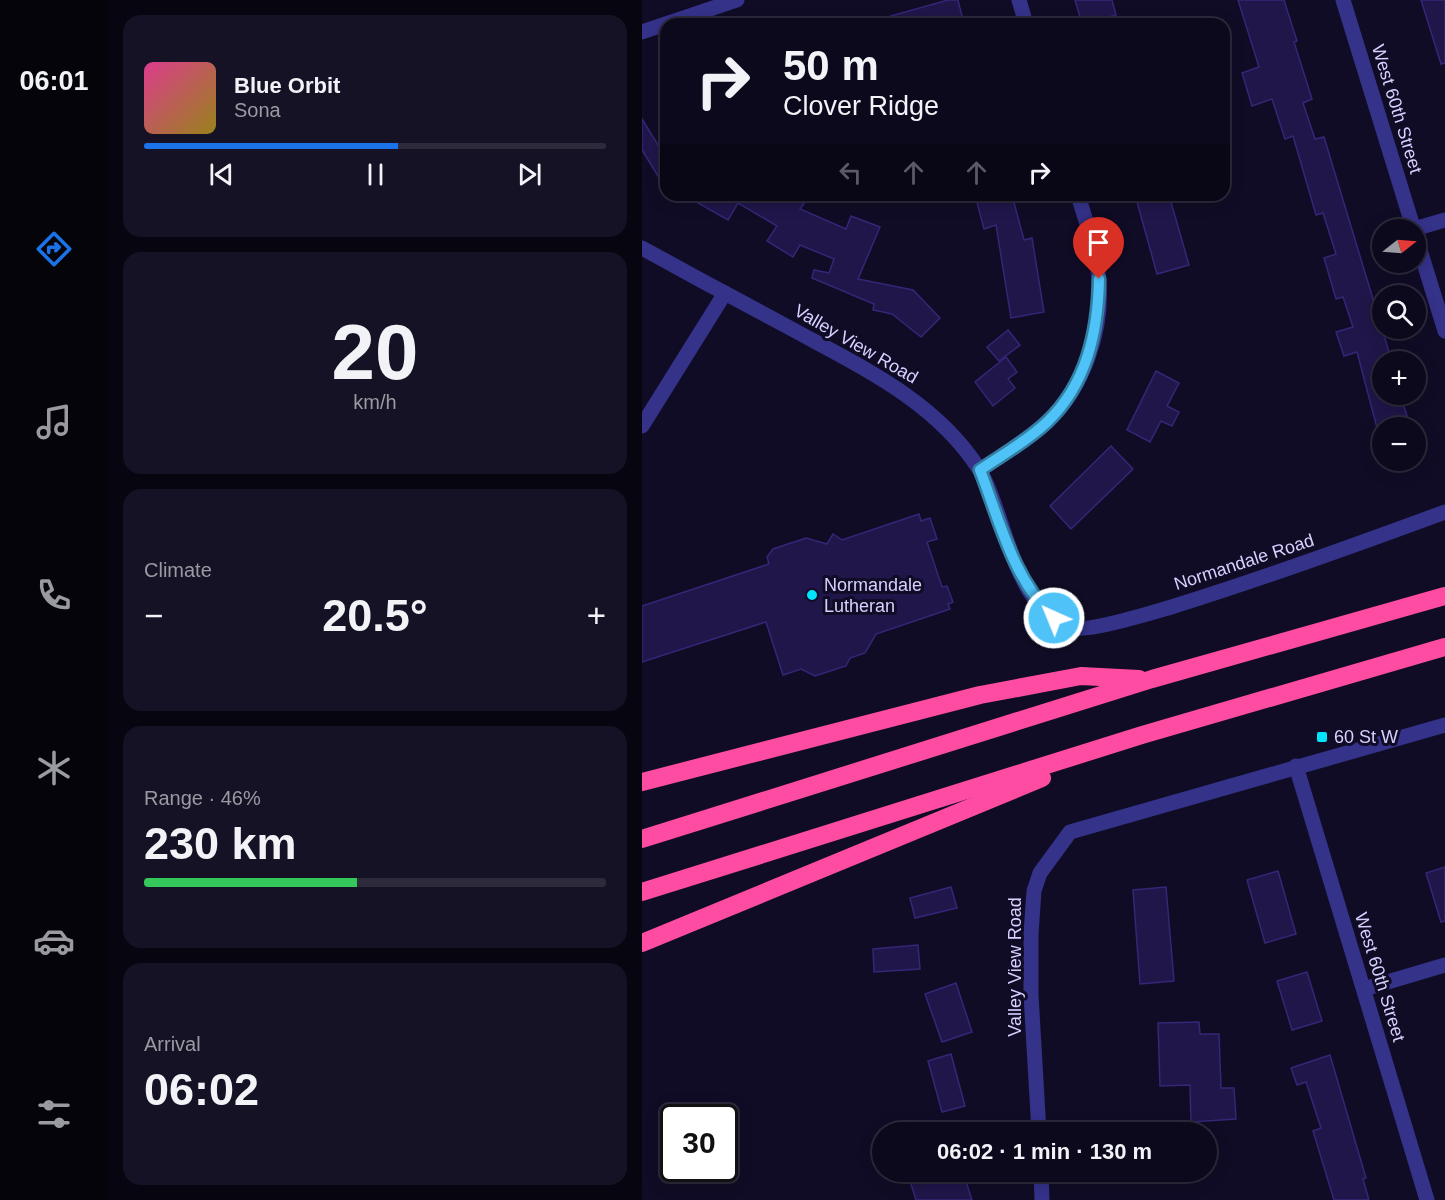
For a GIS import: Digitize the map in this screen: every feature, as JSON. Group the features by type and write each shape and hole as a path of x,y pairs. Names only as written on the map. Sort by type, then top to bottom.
{"highway":[{"path":"642,839 1152,679 1445,596"},
{"path":"642,892 1142,735 1445,647"},
{"path":"642,782 980,695 1081,676 1152,679"},
{"path":"642,943 1142,735"}],"street":[{"path":"684,18 737,0"},
{"path":"1019,0 1024,18"},
{"name":"West 60th Street","path":"1343,0 1411,219"},
{"path":"642,32 660,26"},
{"path":"980,470 1048,421 1072,390 1090,354 1098,318 1099,279 1092,241 1080,201"},
{"path":"1426,226 1445,220"},
{"name":"Valley View Road","path":"642,248 872,373 914,400 950,433 980,470 1015,565 1036,601 1054,618"},
{"path":"1426,269 1445,331"},
{"path":"642,426 725,293"},
{"name":"Normandale Road","path":"1054,618 1077,629 1134,618 1269,577 1445,512"},
{"path":"1296,766 1445,725"},
{"name":"West 60th Street","path":"1296,766 1427,1200"},
{"name":"Valley View Road","path":"1039,1122 1031,934 1034,891 1040,873 1056,850 1070,832 1296,766"},
{"path":"1364,989 1445,965"},
{"path":"1041,1182 1042,1200"}],"building":[{"path":"948,0 958,0 962,18 884,18"},
{"path":"1075,0 1112,0 1116,15 1105,18 1080,18"},
{"path":"1238,0 1284,0 1297,41 1294,42 1312,99 1303,103 1315,139 1324,137 1372,296 1372,339 1385,339 1389,351 1372,351 1372,405 1404,405 1407,417 1374,417 1357,352 1344,356 1336,332 1353,327 1343,297 1336,299 1324,258 1336,254 1323,213 1316,215 1293,136 1285,139 1272,99 1252,106 1242,73 1259,67"},
{"path":"1421,0 1445,0 1445,63 1441,64"},
{"path":"642,119 660,148 660,179 642,150"},
{"path":"695,201 803,201 805,202 800,209 846,229 851,216 880,227 858,279 913,290 940,318 921,337 892,314 873,310 874,304 812,278 814,270 829,273 834,259 800,245 793,257 767,241 777,226 738,203 728,220"},
{"path":"977,201 1014,201 1024,240 1032,238 1044,312 1011,318 996,225 984,229"},
{"path":"1171,201 1189,265 1157,274 1137,202"},
{"path":"1008,330 1020,345 999,361 987,347"},
{"path":"1006,357 1017,372 1008,379 1015,388 993,406 975,382"},
{"path":"1156,371 1179,383 1167,406 1179,412 1172,426 1161,421 1150,442 1127,430"},
{"path":"1111,446 1133,469 1071,529 1050,506"},
{"name":"Normandale Lutheran","path":"919,514 921,521 930,518 937,539 927,542 942,587 947,586 953,602 948,604 950,609 876,634 865,653 850,658 846,666 815,676 801,669 783,675 766,622 642,662 642,606 769,564 767,557 773,549 806,538 827,544 833,534 842,540"},
{"path":"1445,867 1445,921 1441,922 1426,873"},
{"path":"1278,871 1296,934 1265,943 1247,880"},
{"path":"951,887 957,908 915,918 910,898"},
{"path":"1166,887 1174,981 1140,984 1133,890"},
{"path":"918,945 920,969 874,972 873,949"},
{"path":"1307,972 1322,1021 1292,1030 1277,981"},
{"path":"956,983 972,1032 942,1042 925,994"},
{"path":"1199,1022 1200,1034 1219,1034 1221,1088 1234,1088 1236,1119 1191,1122 1190,1085 1160,1086 1158,1023"},
{"path":"951,1054 965,1106 942,1112 928,1061"},
{"path":"1330,1055 1366,1178 1363,1179 1369,1200 1334,1200 1313,1131 1321,1128 1306,1082 1297,1085 1291,1068"},
{"path":"910,1182 966,1182 972,1200 916,1200"}],"place":[{"name":"Normandale Lutheran","path":"812,595"},
{"name":"60 St W","path":"1322,737"}],"route":[{"path":"1054,618 1036,601 1015,565 980,470 1048,421 1072,390 1090,354 1098,318 1099,279"}]}
